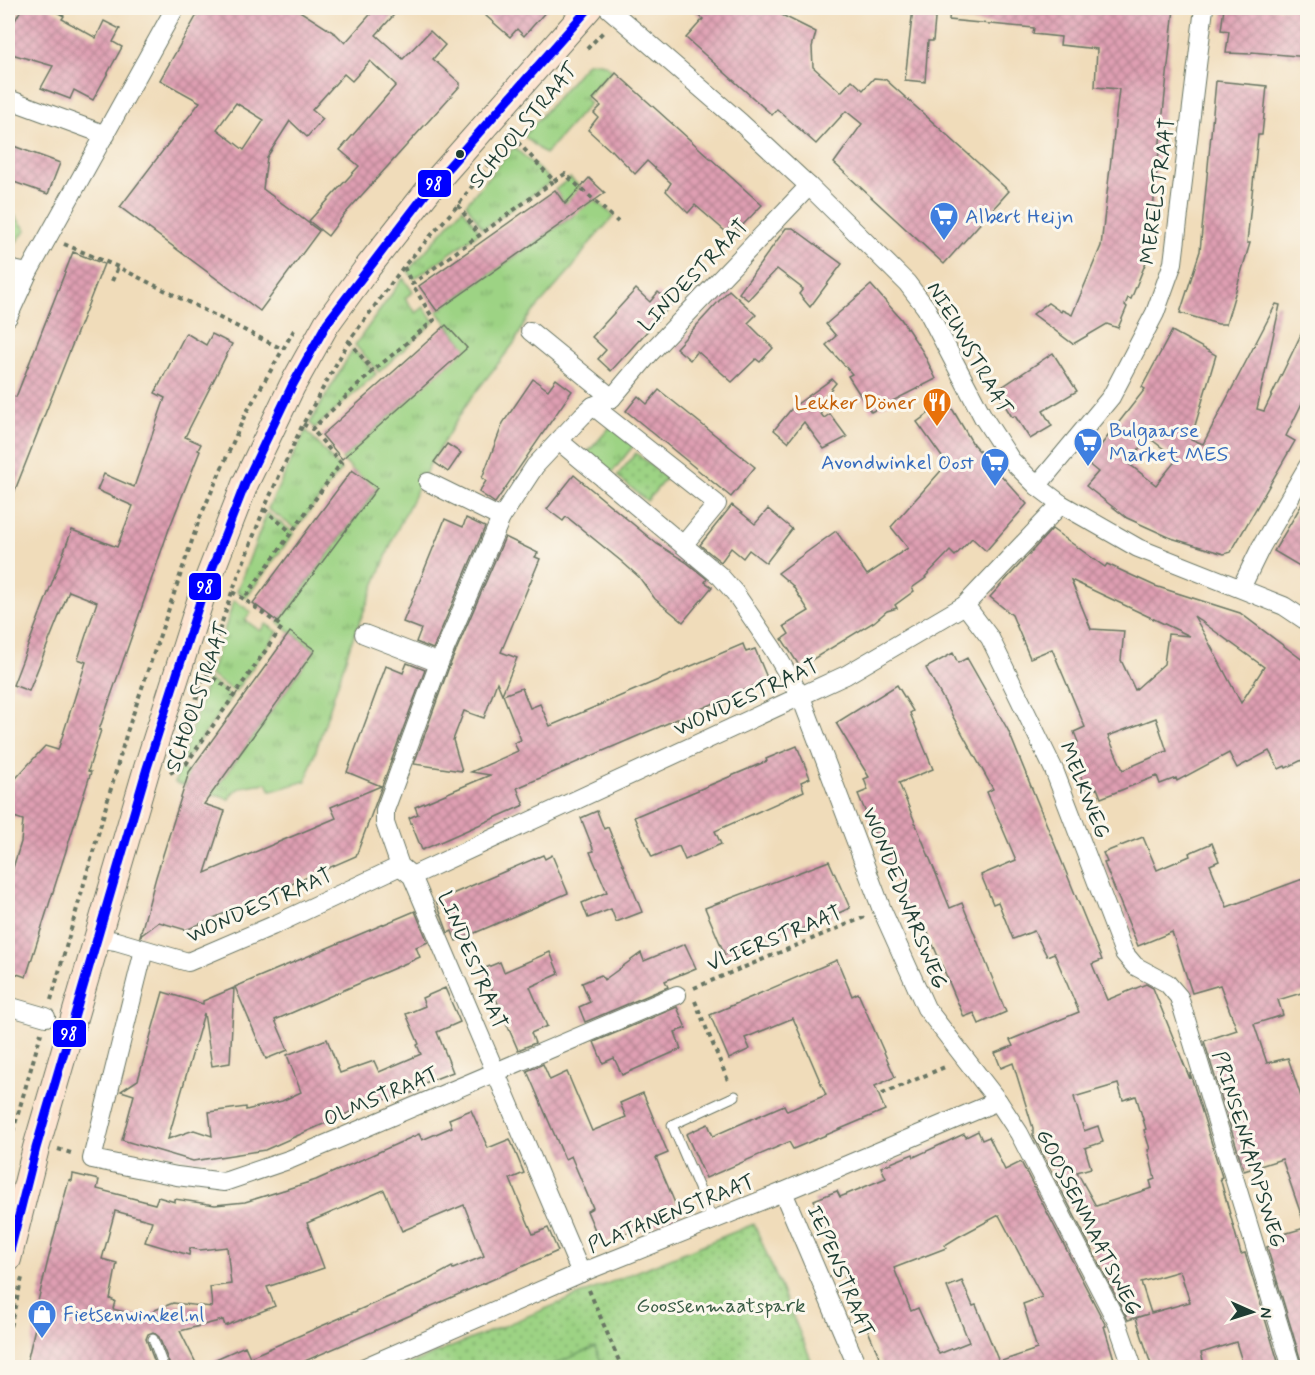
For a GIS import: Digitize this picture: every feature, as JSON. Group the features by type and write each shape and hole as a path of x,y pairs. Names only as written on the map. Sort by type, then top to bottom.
{"street":[{"path":"8,317 28,273 175,8"},
{"name":"SCHOOLSTRAAT","path":"16,1264 36,1148 97,938 159,771 203,592 245,484 292,386 327,323 431,187 589,8"},
{"name":"MERELSTRAAT","path":"1037,486 1111,397 1155,313 1173,263 1204,8"},
{"name":"NIEUWSTRAAT","path":"613,12 740,122 809,186 907,283 926,308 983,417 1011,460 1037,486 1061,504 1138,549 1284,606 1308,622"},
{"path":"8,99 106,135"},
{"name":"LINDESTRAAT","path":"581,1273 496,1071 406,871 386,823 385,810 439,663 501,518 535,466 593,406 612,398 650,353 809,186"},
{"path":"8,269 28,273"},
{"path":"530,331 612,398"},
{"path":"593,406 717,504 684,544"},
{"name":"WONDEDWARSWEG","path":"559,441 720,576 735,593 773,649 801,697 882,910 926,1008 998,1101"},
{"path":"1241,588 1261,547 1308,466"},
{"path":"428,482 501,518"},
{"name":"WONDESTRAAT","path":"97,938 188,962 406,871 801,697 846,675 965,605 1061,504"},
{"name":"MELKWEG","path":"965,605 990,638 1054,770 1124,952 1135,966 1167,983"},
{"path":"364,634 439,663"},
{"name":"OLMSTRAAT","path":"144,950 92,1159 177,1176 224,1182 291,1159 683,992"},
{"name":"PRINSENKAMPSWEG","path":"1167,983 1179,996 1292,1368"},
{"path":"8,1006 46,1017"},
{"name":"PLATANENSTRAAT","path":"363,1368 581,1273 713,1221 998,1101"},
{"name":"GOOSSENMAATSWEG","path":"998,1101 1019,1133 1117,1322 1133,1368"},
{"name":"IEPENSTRAAT","path":"783,1192 858,1368"}],"lane":[{"path":"713,1221 672,1125 735,1096"},
{"path":"153,1339 164,1368"}],"path":[{"path":"8,13 10,8"},
{"name":"SCHOOLSTRAAT","path":"581,54 613,12"},
{"name":"SCHOOLSTRAAT","path":"183,740 232,592 264,509 303,424 349,341 404,266 458,205 518,127"},
{"path":"511,135 554,181"},
{"path":"411,284 565,174 618,222"},
{"path":"458,205 478,234"},
{"path":"49,237 118,267 282,349"},
{"path":"312,429 373,371 434,320 411,284 404,266"},
{"path":"111,281 118,267"},
{"path":"349,341 373,371"},
{"path":"244,598 341,463 312,429 303,424"},
{"path":"264,509 291,532"},
{"path":"159,771 186,764 282,627 244,598 232,592"},
{"path":"206,674 237,693"},
{"name":"SCHOOLSTRAAT","path":"168,784 159,771 175,762"},
{"name":"VLIERSTRAAT","path":"683,992 882,910"},
{"path":"683,992 735,1096"},
{"path":"882,1094 965,1058"},
{"path":"8,1335 16,1264"},
{"path":"581,1273 622,1368"}],"green space":[{"path":"597,62 612,70 585,98 590,103 545,154 524,136 587,63"},
{"path":"514,147 548,178 549,183 483,229 466,204"},
{"path":"570,178 614,216 527,319 515,342 468,402 430,464 396,532 351,643 306,781 271,791 267,783 245,786 231,794 229,799 175,783 180,767 188,773 193,767 219,784 315,650 278,622 377,489 352,470 342,459 466,348 437,311 573,216 555,190"},
{"path":"463,208 480,232 414,279 408,271"},
{"path":"8,211 26,230 16,242 8,238"},
{"path":"403,278 413,292 405,298 416,313 424,307 434,322 379,372 355,345"},
{"path":"353,349 376,374 315,428 310,423"},
{"path":"611,426 634,445 610,475 587,453"},
{"path":"306,430 341,470 296,529 268,509"},
{"path":"636,453 666,478 647,501 617,476"},
{"path":"267,513 294,533 246,598 237,591"},
{"path":"234,600 251,612 245,620 260,631 266,624 278,632 235,692 210,675"},
{"path":"208,679 232,696 185,761 182,759"},
{"name":"Goossenmaatspark","path":"754,1224 814,1367 400,1368"},
{"path":"595,1347 603,1367 548,1367"}],"building":[{"path":"22,8 49,8 64,16 62,19 96,38 104,21 120,29 113,42 122,47 93,100 74,90 70,99 41,88 53,66 8,53 8,33"},
{"path":"201,8 295,8 336,34 345,43 376,8 400,8 376,35 403,59 430,31 445,45 433,59 460,83 460,86 343,216 328,236 309,221 359,166 340,150 396,85 370,61 352,81 344,74 312,110 323,119 307,137 290,121 267,157 263,189 319,231 260,311 120,207 200,102 160,80","holes":["236,103 264,120 244,150 217,129"]},
{"path":"477,8 549,8 524,36 517,29 510,37"},
{"path":"691,8 768,8 816,32 812,47 813,67 841,92 852,80 863,90 874,78 885,79 1009,191 944,264 834,163 862,124 846,111 816,144 777,109 772,115 686,38 703,19"},
{"path":"913,8 936,8 933,41 928,41 925,82 905,80"},
{"path":"950,8 1174,8 1148,257 1131,299 1128,298 1125,305 1127,307 1118,328 1107,324 1073,344 1033,314 1048,303 1061,312 1062,310 1072,315 1101,246 1119,89 1095,87 1097,49 1060,45 1061,37 1033,34 1034,28 949,20"},
{"path":"1224,8 1308,8 1308,57 1252,52 1251,54 1226,53 1229,31 1221,30"},
{"path":"616,73 762,205 738,230 732,224 726,232 695,205 688,213 666,191 671,183 647,161 635,174 612,150 588,130 598,117 594,113 601,106 593,99"},
{"path":"1216,81 1267,86 1262,135 1258,135 1247,243 1250,243 1226,324 1218,324 1180,313 1200,251"},
{"path":"8,144 60,163 48,194 8,180"},
{"path":"589,178 605,193 437,311 419,286 555,190 565,204"},
{"path":"786,228 793,228 842,264 810,307 799,294 803,289 777,269 748,300 739,293"},
{"path":"73,252 104,264 8,508 8,409 13,396 16,397"},
{"path":"871,285 901,319 923,352 936,379 871,412 848,376 852,374 826,345 836,336 826,324"},
{"path":"636,289 650,302 658,292 672,304 611,371 598,359 606,350 592,337"},
{"path":"729,290 756,315 748,323 773,348 760,362 756,359 732,382 697,351 690,360 676,348"},
{"path":"1276,304 1280,305 1257,409 1264,411 1308,320 1308,391 1286,436 1295,441 1231,552 1224,554 1171,538 1127,518 1086,486 1098,472 1087,463 1145,389 1142,387 1172,331 1216,355 1191,439 1203,444","holes":["1148,437 1177,459 1156,485 1128,463"]},
{"path":"446,325 467,348 342,459 322,435"},
{"path":"186,333 206,345 212,334 232,344 185,437 201,444 198,450 200,451 169,529 99,730 101,730 88,771 91,772 26,977 8,971 8,884 21,842 23,820 8,815 8,787 45,746 58,750 86,662 78,659 97,602 69,591 29,691 13,685 72,530 117,547 133,506 97,490 104,474 134,487 165,398 155,393"},
{"path":"1053,353 1077,391 1043,411 1052,426 1030,439 1015,416 1012,417 996,391"},
{"path":"533,379 548,390 556,379 572,391 495,503 479,492 486,481 482,478 503,423"},
{"path":"832,379 836,383 816,407 824,418 830,414 847,437 824,449 804,422 788,442 774,430 793,407"},
{"path":"659,390 755,467 731,497 626,411 638,396 647,404"},
{"path":"947,400 973,444 1027,504 986,551 972,538 955,556 950,551 926,578 912,588 914,591 895,605 897,608 887,611 874,622 800,667 782,639 789,634 784,626 809,611 792,585 778,573 836,531 867,575 908,548 891,527 947,464 917,422"},
{"path":"447,444 461,453 448,472 434,462"},
{"path":"352,470 377,488 278,622 253,603"},
{"path":"574,475 657,544 686,562 707,579 705,582 712,587 683,622 655,599 639,577 621,561 568,518 566,517 563,521 547,509"},
{"path":"1308,494 1308,571 1274,551"},
{"path":"732,505 755,524 768,509 792,529 766,563 749,550 743,558 731,548 721,562 700,545"},
{"path":"466,518 485,527 433,649 416,642 421,629 403,622 445,519 463,527"},
{"path":"1052,529 1105,567 1107,564 1155,586 1240,613 1308,664 1308,757 1279,769 1269,751 1237,768 1229,753 1177,781 1176,778 1160,784 1157,776 1101,798 1097,788 1087,792 1069,746 1078,742 1074,732 1085,727 1052,649 1030,658 1012,615 990,597","holes":["1071,580 1190,636 1168,634 1164,664 1135,690 1121,660 1124,631 1091,629","1194,616 1264,667 1241,703","1156,718 1167,751 1123,770 1108,736"]},
{"path":"505,537 538,553 535,557 540,559 501,652 517,658 502,694 497,682 484,718 464,711 453,740 462,771 414,764 449,667"},
{"path":"290,632 315,650 204,804 225,811 205,873 336,818 331,807 381,786 347,772 386,666 403,673 407,663 425,670 356,856 186,930 159,922 140,936 189,772"},
{"path":"743,644 746,652 755,649 768,680 517,788 524,805 422,850 409,818 418,814 415,807 490,775 471,772 518,751 514,743 521,740 503,695 522,688 530,708 540,704 550,726"},
{"path":"953,653 958,663 967,658 1008,730 1102,960 1092,964 1107,1000 1146,984 1153,988 1190,1079 1190,1073 1222,1177 1220,1178 1241,1254 1245,1253 1280,1368 1244,1368 1236,1342 1201,1353 1205,1368 1152,1368 1136,1318 1148,1314 1128,1320 1033,1135 1033,1128 1013,1063 1001,1068 995,1053 1013,1046 1010,1040 1079,1012 1054,953 1047,956 1034,931 1013,939 998,902 993,904 981,875 1016,860 987,792 993,789 926,668","holes":["1118,1084 1123,1100 1136,1096 1146,1129 1144,1130 1155,1179 1150,1181 1152,1188 1096,1206 1077,1172 1091,1168 1085,1148 1103,1142 1098,1126 1084,1131 1074,1097","1180,1271 1190,1302 1151,1313 1141,1282"]},
{"path":"897,685 913,711 910,713 933,769 899,783 950,908 962,903 1006,1012 979,1024 974,1013 964,1017 925,926 915,930 858,794 868,790 864,779 869,777 836,723"},
{"path":"797,746 810,778 801,782 804,791 715,831 721,844 685,860 679,846 652,857 634,817"},
{"path":"597,811 604,829 608,827 642,912 616,922 611,909 588,918 582,903 607,892 590,852 594,851 581,818"},
{"path":"1143,837 1157,870 1190,856 1189,853 1212,843 1219,861 1210,865 1227,907 1308,877 1308,991 1278,1000 1283,1015 1254,1024 1267,1063 1288,1058 1308,1117 1308,1222 1304,1223 1282,1159 1244,1171 1204,1041 1237,1030 1220,985 1192,993 1172,932 1138,946 1104,863 1107,862 1103,853"},
{"path":"543,855 545,859 552,855 568,893 456,941 452,931 448,933 436,901"},
{"path":"829,861 850,908 793,933 790,928 725,955 705,908"},
{"path":"415,911 428,942 416,947 420,957 275,1020 288,1050 266,1059 235,987"},
{"path":"685,944 696,968 665,981 668,987 585,1022 579,1007 590,1002 582,983 601,975 604,980 641,953 644,961"},
{"path":"550,952 559,974 530,987 547,1026 531,1033 535,1043 518,1050 483,969 500,962 504,972"},
{"path":"837,960 852,996 858,993 895,1077 875,1086 885,1110 793,1149 789,1142 706,1178 686,1134 708,1124 713,1136 784,1105 787,1111 826,1095 793,1018 745,1038 750,1049 729,1059 710,1015"},
{"path":"234,988 230,1063 212,1066 204,1013 168,1139 194,1130 212,1136 209,1112 246,1107 246,1110 282,1101 301,1092 287,1055 327,1039 340,1073 374,1061 379,1072 421,1054 406,1014 425,1006 422,998 445,988 460,1022 437,1032 453,1072 417,1086 419,1091 380,1101 380,1099 265,1150 193,1161 122,1140 134,1095 121,1091 138,1080 163,992 203,1004 203,1001"},
{"path":"677,1007 686,1028 675,1032 681,1049 622,1075 614,1058 603,1063 594,1042"},
{"path":"543,1064 550,1080 567,1072 592,1131 626,1117 620,1103 643,1093 668,1153 656,1158 680,1215 642,1231 632,1233 631,1231 601,1244 587,1211 593,1208 571,1156 565,1159 527,1071"},
{"path":"471,1110 488,1148 510,1139 524,1173 510,1179 526,1218 533,1234 548,1228 558,1251 289,1368 171,1368 159,1337 153,1332 148,1334 146,1339 157,1368 49,1368 27,1362 41,1302 38,1301 69,1180 72,1181 73,1174 99,1180 97,1189 155,1204 158,1197 175,1202 175,1199 215,1205 245,1202 316,1180 419,1134 422,1140 452,1127 449,1119","holes":["384,1190 402,1231 464,1205 484,1256 453,1269 452,1267 428,1280 250,1357 245,1346 198,1367 180,1331 223,1320 225,1326 275,1306 267,1287 324,1268 307,1223","115,1211 152,1221 145,1242 189,1255 190,1248 200,1250 227,1247 231,1284 210,1287 212,1307 173,1303 155,1310 147,1318 113,1309 115,1301 110,1299 117,1263 102,1259"]},
{"path":"978,1131 982,1140 989,1137 1005,1170 1021,1162 1106,1326 1104,1326 1114,1359 1085,1368 884,1368 814,1200 837,1191 840,1197 886,1178 881,1167 913,1154 914,1157 964,1134 966,1137","holes":["999,1215 1042,1297 1023,1304 1037,1349 999,1362 976,1305 973,1306 962,1281 947,1287 969,1342 939,1354 918,1308 911,1311 894,1268 946,1248 945,1245"]},
{"path":"1308,1227 1308,1368 1303,1368 1267,1247 1275,1244 1273,1237"}],"transit line":[{"name":"98","path":"8,1259 36,1148 147,768 203,592 245,484 292,386 327,323 431,187 589,8"}],"place":[{"name":"Albert Heijn","path":"944,242"},
{"name":"Lekker Döner","path":"937,428"},
{"name":"Bulgaarse Market MES","path":"1088,468"},
{"name":"Avondwinkel Oost","path":"995,488"},
{"name":"Fietsenwinkel.nl","path":"42,1340"}]}
